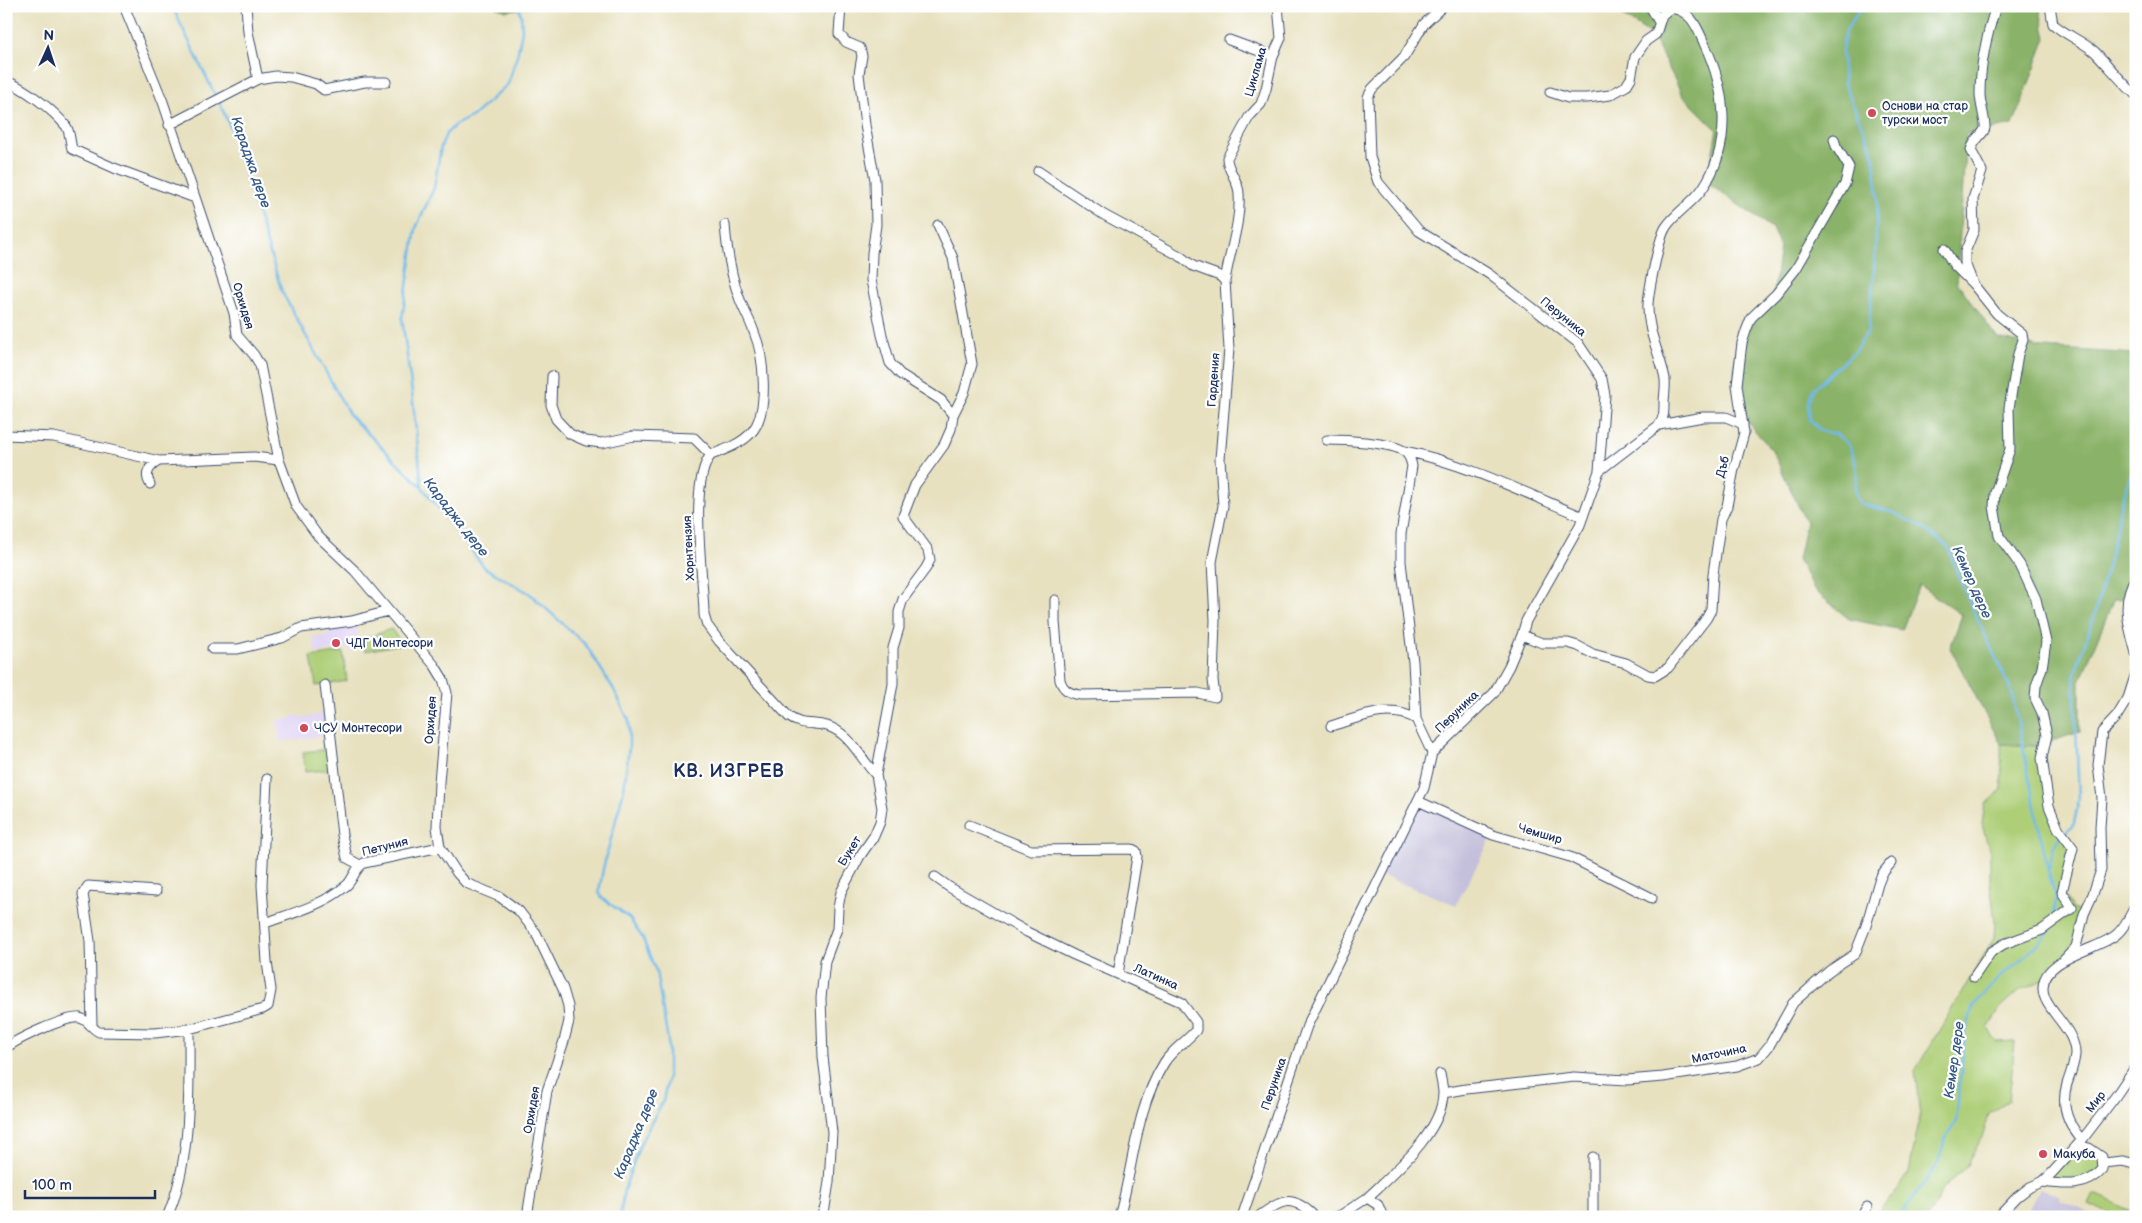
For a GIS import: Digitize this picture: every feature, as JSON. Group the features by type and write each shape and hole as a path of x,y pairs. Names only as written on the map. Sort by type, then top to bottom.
{"street":[{"name":"Орхидея","path":"124,6 162,102 234,313 238,335 260,365 278,460 296,506 304,519 355,571 435,666 443,679 447,693 439,782 437,827 440,847 466,883 500,897 524,918 536,933 563,989 568,1006 569,1021 547,1092 527,1217"},
{"path":"246,6 248,32 258,79"},
{"path":"841,6 840,34 846,42 860,48 862,56 859,74 865,125 875,180 876,225 871,280 882,336 890,364 900,374 941,400 953,415 964,393 972,364 953,258 938,225"},
{"name":"Циклама","path":"1240,194 1237,180 1227,165 1227,158 1249,117 1261,104 1273,56 1281,38 1278,6"},
{"name":"Перуника","path":"1242,1217 1307,1026 1424,788 1432,753 1494,693 1509,666 1526,621 1583,517 1599,471 1605,395 1602,379 1578,343 1489,274 1419,231 1378,182 1370,157 1368,104 1372,89 1404,57 1424,24 1443,6"},
{"path":"1650,6 1659,22"},
{"path":"1973,284 1965,263 1965,252 1974,230 1973,199 1982,171 1971,150 1973,142 1983,133 1986,126 1981,112 1980,77 1988,30 1996,6"},
{"path":"2050,6 2053,24 2066,35 2083,43 2095,52 2123,84 2136,95"},
{"path":"1550,92 1568,98 1587,98 1610,95 1626,86 1632,78 1635,58 1646,41 1656,34 1662,14 1670,8 1685,12 1694,21 1709,54 1722,97 1723,135 1712,172 1702,190 1665,228 1648,303 1653,344 1665,381 1664,414 1659,425"},
{"path":"1229,40 1273,56"},
{"path":"169,125 258,79 276,76 291,77 316,84 324,90 365,82 386,82"},
{"path":"6,81 15,84 46,107 67,127 72,149 114,168 195,198"},
{"name":"Дъб","path":"1522,635 1542,643 1568,643 1578,646 1593,654 1626,663 1654,676 1668,668 1711,610 1721,519 1727,506 1734,469 1742,445 1743,424 1737,385 1742,343 1751,318 1776,294 1796,269 1845,184 1849,167 1836,146 1834,139"},
{"path":"1038,171 1104,215 1180,256 1193,266 1220,276 1225,282"},
{"name":"Гардения","path":"1055,600 1060,680 1062,686 1067,691 1081,696 1198,693 1215,696 1213,680 1215,627 1212,562 1223,506 1220,459 1229,349 1225,282 1240,194"},
{"path":"552,376 551,405 556,419 570,434 586,440 602,443 634,436 694,438 711,455 729,448 751,433 758,420 763,401 760,352 755,333 739,298 728,260 725,226"},
{"path":"1944,249 1954,265 1973,284 1997,314 2022,334 2023,340 2018,354 2009,408 2010,449 1995,493 1994,506 1999,536 2020,565 2036,599 2046,642 2042,668 2036,686 2036,698 2047,735 2042,758 2049,806 2058,828 2071,844 2073,852 2062,892 2072,908 2080,936 2076,946 2044,979 2043,993 2074,1042 2075,1057 2066,1088 2065,1107 2068,1120 2082,1140"},
{"name":"Букет","path":"821,1217 825,1208 829,1182 832,1132 824,1057 822,984 825,961 837,929 841,892 860,856 874,836 880,822 882,808 876,775 893,684 893,648 899,628 899,612 903,599 930,560 928,550 903,516 915,485 944,445 951,429 953,415"},
{"path":"1599,471 1659,425 1703,417 1726,417 1743,424"},
{"path":"6,435 54,437 160,461 254,457 278,460"},
{"path":"1327,440 1370,443 1421,454 1496,481 1583,517"},
{"path":"1404,451 1410,458 1412,466 1401,534 1400,562 1413,662 1416,719 1432,753"},
{"name":"Хорнтензия","path":"711,455 705,461 700,482 699,528 704,615 707,625 719,641 789,717 800,723 826,726 839,732 847,738 876,775"},
{"path":"150,484 147,478 148,471 152,464 160,461"},
{"path":"2136,577 2127,595 2126,610 2136,653"},
{"path":"212,649 238,648 282,638 301,628 352,621 388,611"},
{"path":"2079,929 2101,870 2100,828 2102,798 2098,764 2102,732 2117,716 2128,698 2136,674"},
{"path":"324,685 342,834 347,858 360,865"},
{"path":"1331,726 1379,712 1397,711 1416,719"},
{"path":"6,1048 45,1028 73,1019 80,1018 99,1032 155,1033 189,1029 264,1009 268,1006 271,990 267,962 262,885 267,779"},
{"name":"Чемшир","path":"1418,801 1494,835 1570,856 1652,898"},
{"path":"969,825 1031,850 1132,849 1136,851 1137,856 1118,974"},
{"name":"Петуния","path":"265,923 323,902 348,884 360,865 368,861 440,847"},
{"name":"Маточина","path":"1443,1094 1466,1089 1574,1077 1627,1080 1663,1077 1736,1066 1759,1058 1770,1046 1793,1003 1829,971 1855,954 1866,926 1878,884 1882,874 1891,863"},
{"name":"Латинка","path":"935,877 1027,932 1181,1002 1187,1007 1196,1022 1196,1030 1165,1061 1150,1089 1139,1123 1119,1217"},
{"path":"92,1026 90,941 83,894 84,889 88,886 156,890"},
{"path":"2063,961 2116,935 2124,926 2136,905"},
{"path":"1974,977 1991,952 2004,944 2042,930 2072,908"},
{"path":"167,1216 183,1158 188,1114 189,1029"},
{"name":"Мир","path":"1998,1217 2030,1186 2042,1182 2082,1140 2123,1087 2136,1066"},
{"path":"1334,1217 1341,1215 1368,1198 1401,1165 1426,1135 1435,1122 1443,1094 1440,1074"},
{"path":"2042,1182 2065,1185 2082,1183 2099,1173 2103,1168 2102,1157 2089,1148 2081,1146 2071,1150"},
{"path":"1593,1157 1593,1217"},
{"path":"2104,1163 2122,1161 2136,1164"},
{"path":"1368,1198 1378,1205 1384,1217"},
{"path":"1258,1217 1283,1201 1294,1202 1306,1207 1315,1217"},
{"path":"1862,1217 1867,1207"}],"shaded area":[{"name":"ЧДГ Монтесори","path":"356,626 360,649 349,651 348,648 315,653 313,637 329,635 328,630"},
{"name":"ЧСУ Монтесори","path":"328,713 331,735 280,742 277,720 300,715 301,718"},
{"path":"1418,801 1493,835 1456,905 1380,875"},
{"path":"2039,1188 2061,1197 2060,1200 2099,1217 2025,1217"}],"green space":[{"path":"494,6 528,6 528,7 506,11"},
{"path":"1623,6 2039,6 2046,38 2013,125 1966,134 1957,282 1997,338 2043,348 2136,354 2136,598 2114,599 2080,681 2080,732 2036,746 2001,744 1950,648 1962,615 1919,585 1902,630 1849,619 1814,590 1798,559 1806,522 1772,450 1742,416 1734,386 1737,337 1773,296 1780,248 1772,228 1707,183 1717,130 1683,96 1652,35 1623,16"},
{"path":"391,629 403,644 365,651 363,639"},
{"path":"343,652 347,681 316,686 311,657"},
{"path":"2001,744 2036,746 2049,806 2071,844 2062,892 2072,908 2080,912 2076,947 2044,979 2018,992 2000,1008 1988,1028 1996,1042 2015,1041 2009,1101 1989,1114 1982,1137 1967,1165 1943,1190 1928,1217 1874,1217 1894,1194 1909,1172 1920,1117 1915,1071 1994,938 1995,921 1990,882 1990,853 1982,824 1985,804 2002,790"},
{"path":"331,749 333,769 305,772 303,752"},
{"path":"2081,1146 2104,1163 2091,1179 2042,1182"},
{"path":"2094,1193 2129,1210 2125,1217 2116,1217 2089,1204"}],"waterway":[{"name":"Караджа дере","path":"172,6 216,97"},
{"path":"422,487 402,318 416,228 434,188 441,147 446,134 455,125 473,116 508,84 518,52 522,30 521,14 518,6"},
{"name":"Кемер дере","path":"1862,6 1845,32 1842,52 1844,83 1873,152 1878,196 1874,274 1868,331 1854,352 1813,389 1808,403 1810,420 1821,431 1836,434 1849,445 1855,461 1857,474 1855,488 1857,499 1861,504 1892,512 1920,526 1948,547 1959,579 2012,693 2048,871 2056,897 2054,917"},
{"name":"Караджа дере","path":"219,102 232,131 282,292 350,416 422,487 485,568 529,593 586,645 614,690 629,721 629,747 624,789 603,869 599,892 602,898 629,918 642,937 656,971 668,1041 668,1077 663,1101 640,1144 624,1190 620,1217"},
{"path":"2065,833 2074,823 2079,800 2074,676 2093,620 2113,545 2121,503 2136,461"},
{"path":"2049,869 2054,846 2061,837"},
{"name":"Кемер дере","path":"1899,1217 1937,1166 1945,1140 1956,1121 1965,1035 1973,1006 2000,977 2023,959 2050,929"}],"place":[{"name":"Основи на стар турски мост","path":"1872,113"},
{"name":"ЧДГ Монтесори","path":"336,643"},
{"name":"ЧСУ Монтесори","path":"304,728"},
{"name":"Макуба","path":"2043,1154"}],"district":[{"name":"КВ. ИЗГРЕВ","path":"729,771"}]}
